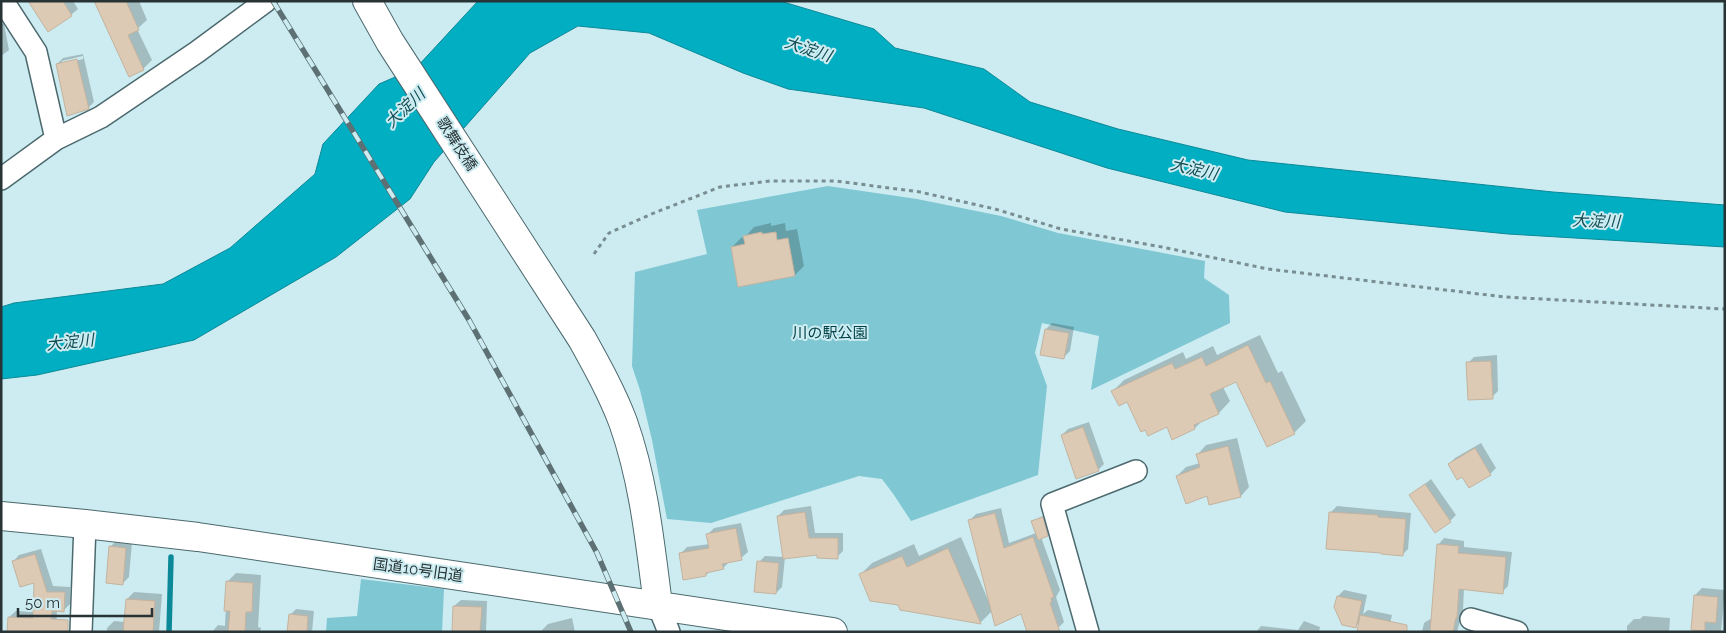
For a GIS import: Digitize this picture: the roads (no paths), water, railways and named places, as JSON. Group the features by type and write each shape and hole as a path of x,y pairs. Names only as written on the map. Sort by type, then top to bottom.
{"street":[{"path":"3,1 36,52 56,139"},
{"path":"1,179 56,139 101,117 197,52 266,1"},
{"name":"歌舞伎橋","path":"367,1 390,42 533,261 608,385 623,422 637,468 644,502 658,606"},
{"path":"1088,632 1052,504 1136,471"},
{"name":"国道10号旧道","path":"1,516 198,537 833,632"},
{"path":"81,632 85,524"},
{"path":"658,606 669,632"},
{"path":"1471,619 1517,632"}],"water":[{"name":"大淀川","path":"478,1 780,1 874,29 895,48 984,69 1030,102 1118,129 1248,160 1553,192 1725,205 1725,247 1508,234 1285,212 1107,168 924,108 788,89 743,73 649,33 578,26 530,53 434,162 410,199 336,257 194,340 37,375 1,379 1,307 14,303 163,284 230,248 315,174 323,144 379,84 416,68"}],"waterway":[{"path":"169,632 171,557"}],"railway":[{"path":"273,1 469,320 597,553 631,632"}],"park label":[{"name":"川の駅公園","path":"830,333"}]}
